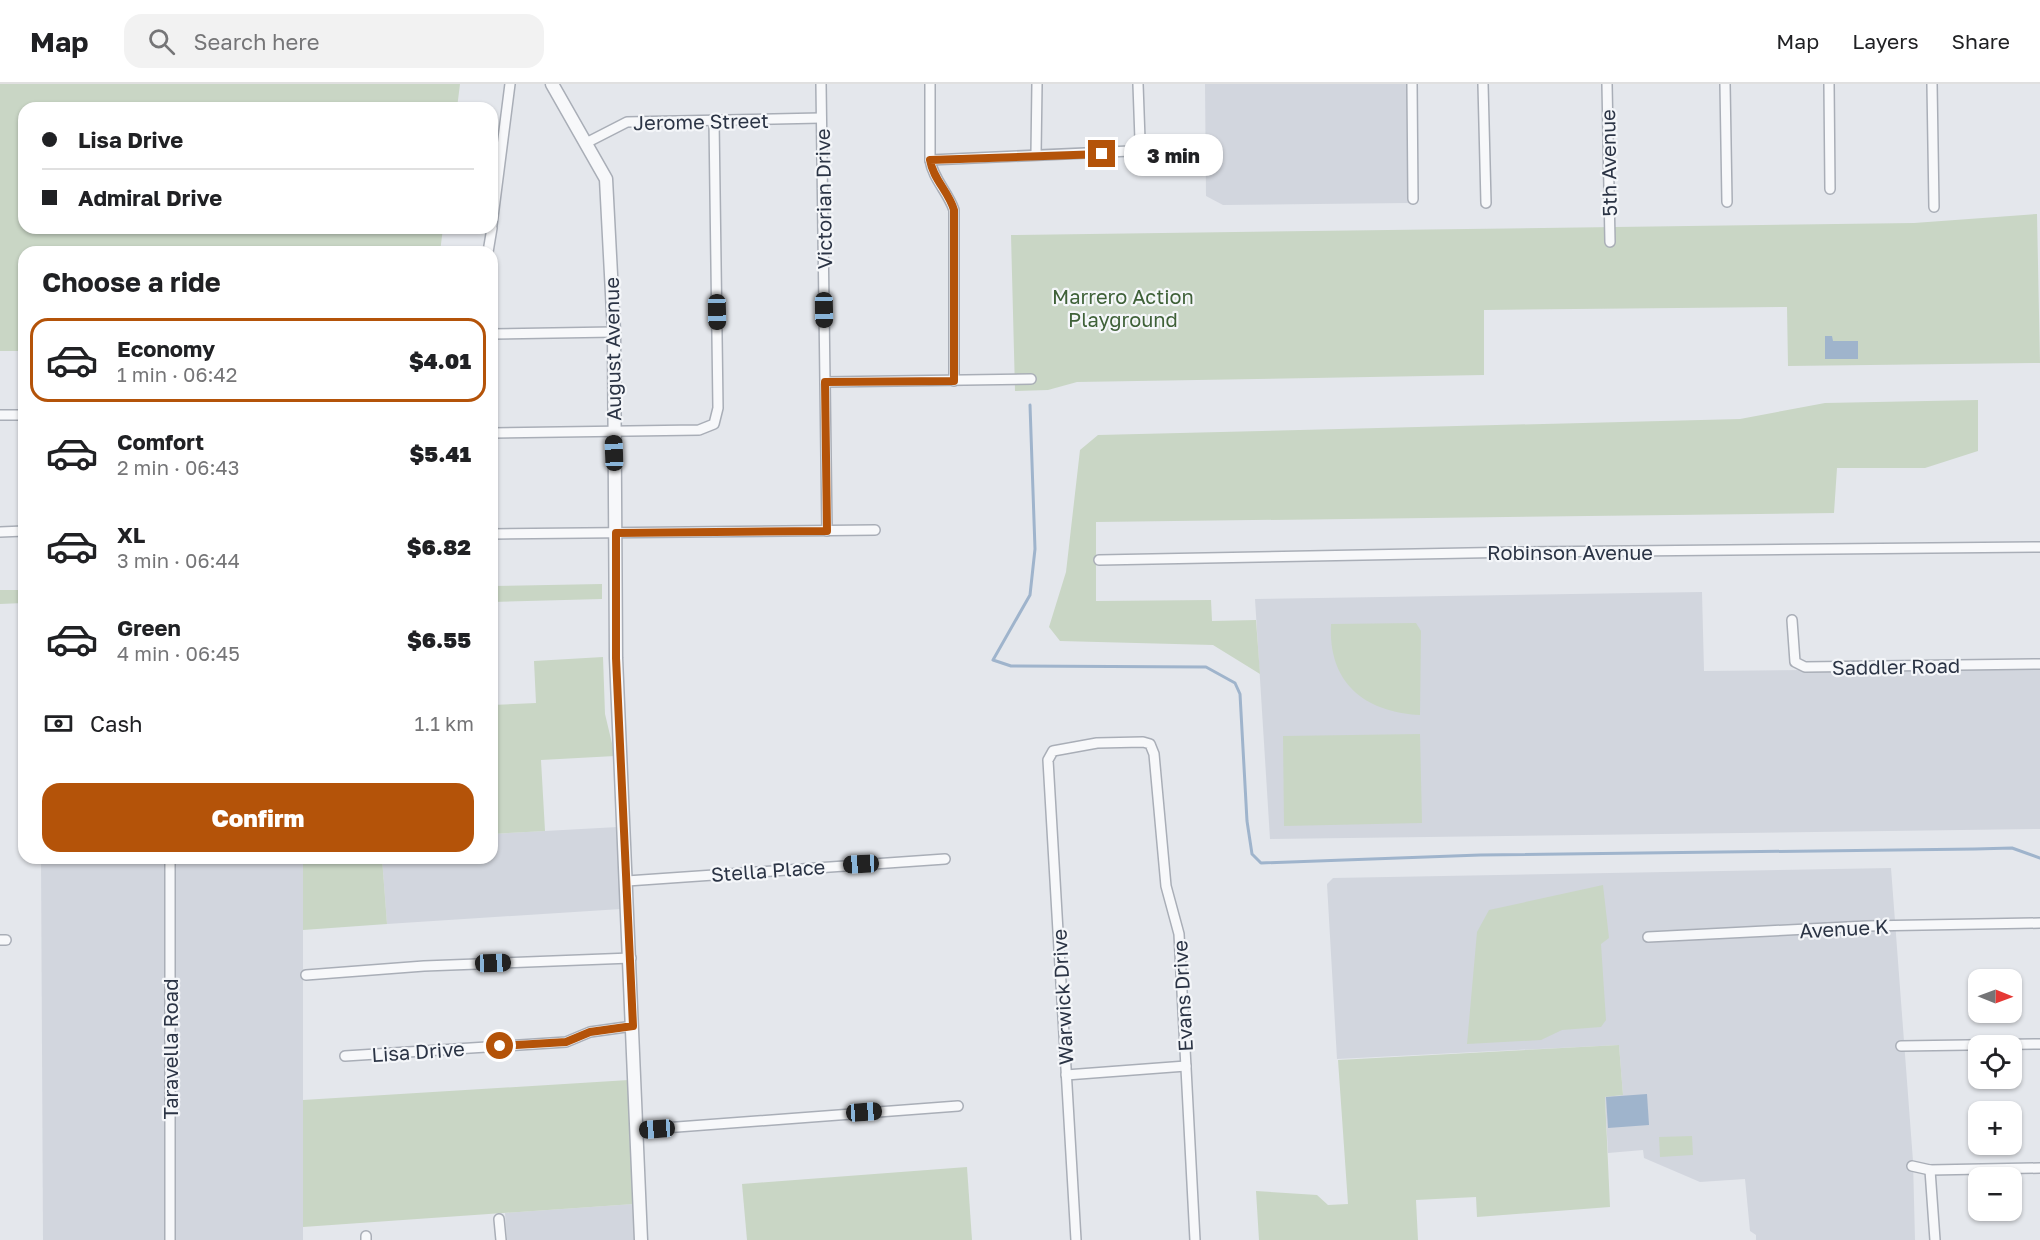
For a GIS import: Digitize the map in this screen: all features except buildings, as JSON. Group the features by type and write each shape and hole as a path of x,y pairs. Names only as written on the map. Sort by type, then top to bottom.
{"street":[{"path":"498,153 510,84"},
{"name":"August Avenue","path":"552,84 606,179 614,332 616,658 631,958 641,1240"},
{"name":"Victorian Drive","path":"821,84 827,531"},
{"path":"930,84 931,169 950,198 954,210 954,381"},
{"path":"1036,154 1037,84"},
{"path":"930,160 1130,151 1138,145 1138,84"},
{"path":"1412,84 1413,199"},
{"path":"1483,84 1486,203"},
{"name":"5th Avenue","path":"1607,84 1610,242"},
{"path":"1725,84 1727,202"},
{"path":"1829,84 1830,189"},
{"path":"1932,84 1934,207"},
{"name":"Jerome Street","path":"586,143 627,122 821,118"},
{"path":"498,433 699,430 714,424 718,408 714,120"},
{"path":"498,334 614,332"},
{"path":"825,382 1031,380"},
{"path":"0,415 18,415"},
{"path":"498,534 875,530"},
{"path":"0,532 18,531"},
{"name":"Robinson Avenue","path":"1099,560 1521,552 2040,547"},
{"name":"Saddler Road","path":"1792,620 1795,662 1805,667 2040,664"},
{"name":"Evans Drive","path":"1050,753 1097,743 1143,742 1150,744 1155,754 1167,886 1179,934 1195,1240"},
{"name":"Warwick Drive","path":"1050,753 1076,1240"},
{"name":"Stella Place","path":"627,881 945,859"},
{"name":"Taravella Road","path":"170,864 170,1240"},
{"name":"Avenue K","path":"1648,937 1867,926 2040,923"},
{"path":"306,975 424,966 631,958"},
{"name":"Lisa Drive","path":"345,1056 566,1042 590,1032 633,1026"},
{"path":"1901,1046 2040,1044"},
{"path":"1066,1075 1186,1066"},
{"path":"638,1130 958,1106"},
{"path":"1912,1166 1930,1170 2040,1168"},
{"path":"1930,1170 1935,1240"},
{"path":"499,1219 501,1240"}],"shaded area":[{"path":"1205,84 1407,84 1409,203 1223,205 1206,196"},
{"path":"1702,592 1704,671 2040,668 2040,829 1270,839 1255,599"},
{"path":"618,827 621,909 387,924 382,864 498,864 498,834"},
{"path":"41,864 303,864 303,1240 43,1240"},
{"path":"1891,868 1913,1161 1915,1240 1756,1240 1756,1235 1750,1231 1745,1179 1700,1182 1644,1158 1643,1150 1608,1153 1605,1097 1623,1095 1619,1045 1337,1059 1327,884 1333,878"},
{"path":"634,1204 634,1240 507,1240 505,1213"}],"green space":[{"path":"0,84 460,84 458,102 18,102 18,234 442,234 441,246 18,246 18,351 0,351"},
{"name":"Marrero Action Playground","path":"2037,214 2040,363 1788,366 1787,307 1484,310 1484,375 1077,382 1048,390 1015,391 1011,235 1914,223"},
{"path":"1978,400 1978,451 1925,468 1837,468 1834,513 1096,522 1096,601 1211,600 1212,621 1256,620 1260,674 1213,645 1060,641 1049,627 1066,572 1080,450 1098,435 1740,419 1825,403"},
{"path":"602,584 602,599 498,602 498,586"},
{"path":"0,590 18,590 18,603 0,604"},
{"path":"1416,623 1421,631 1420,715 1382,708 1353,690 1343,678 1336,663 1331,624"},
{"path":"603,657 605,714 615,756 541,760 545,831 498,834 498,705 536,703 534,661"},
{"path":"1420,734 1422,823 1284,826 1283,736"},
{"path":"303,864 382,864 387,924 303,930"},
{"path":"1603,885 1609,938 1601,944 1606,1020 1601,1027 1562,1030 1541,1040 1467,1044 1477,932 1489,910"},
{"path":"1619,1045 1623,1095 1605,1097 1610,1207 1477,1217 1476,1197 1416,1200 1418,1240 1259,1240 1256,1191 1317,1195 1328,1205 1348,1204 1338,1060"},
{"path":"629,1080 634,1204 303,1227 303,1100"},
{"path":"1692,1136 1693,1155 1660,1157 1659,1137"},
{"path":"967,1167 972,1240 747,1240 742,1184"}],"water":[{"path":"1825,336 1832,336 1833,341 1858,341 1858,359 1825,359"},
{"path":"1647,1094 1649,1125 1608,1128 1606,1097"}],"waterway":[{"path":"1030,405 1035,549 1030,595 993,660 1011,666 1206,667 1235,683 1240,694 1247,821 1252,854 1261,863 1480,855 2012,848 2040,858"}],"route":[{"path":"500,1046 566,1042 590,1032 633,1026 616,658 616,533 827,531 825,382 954,381 954,210 950,198 931,169 930,160 1036,154 1102,154"}]}
